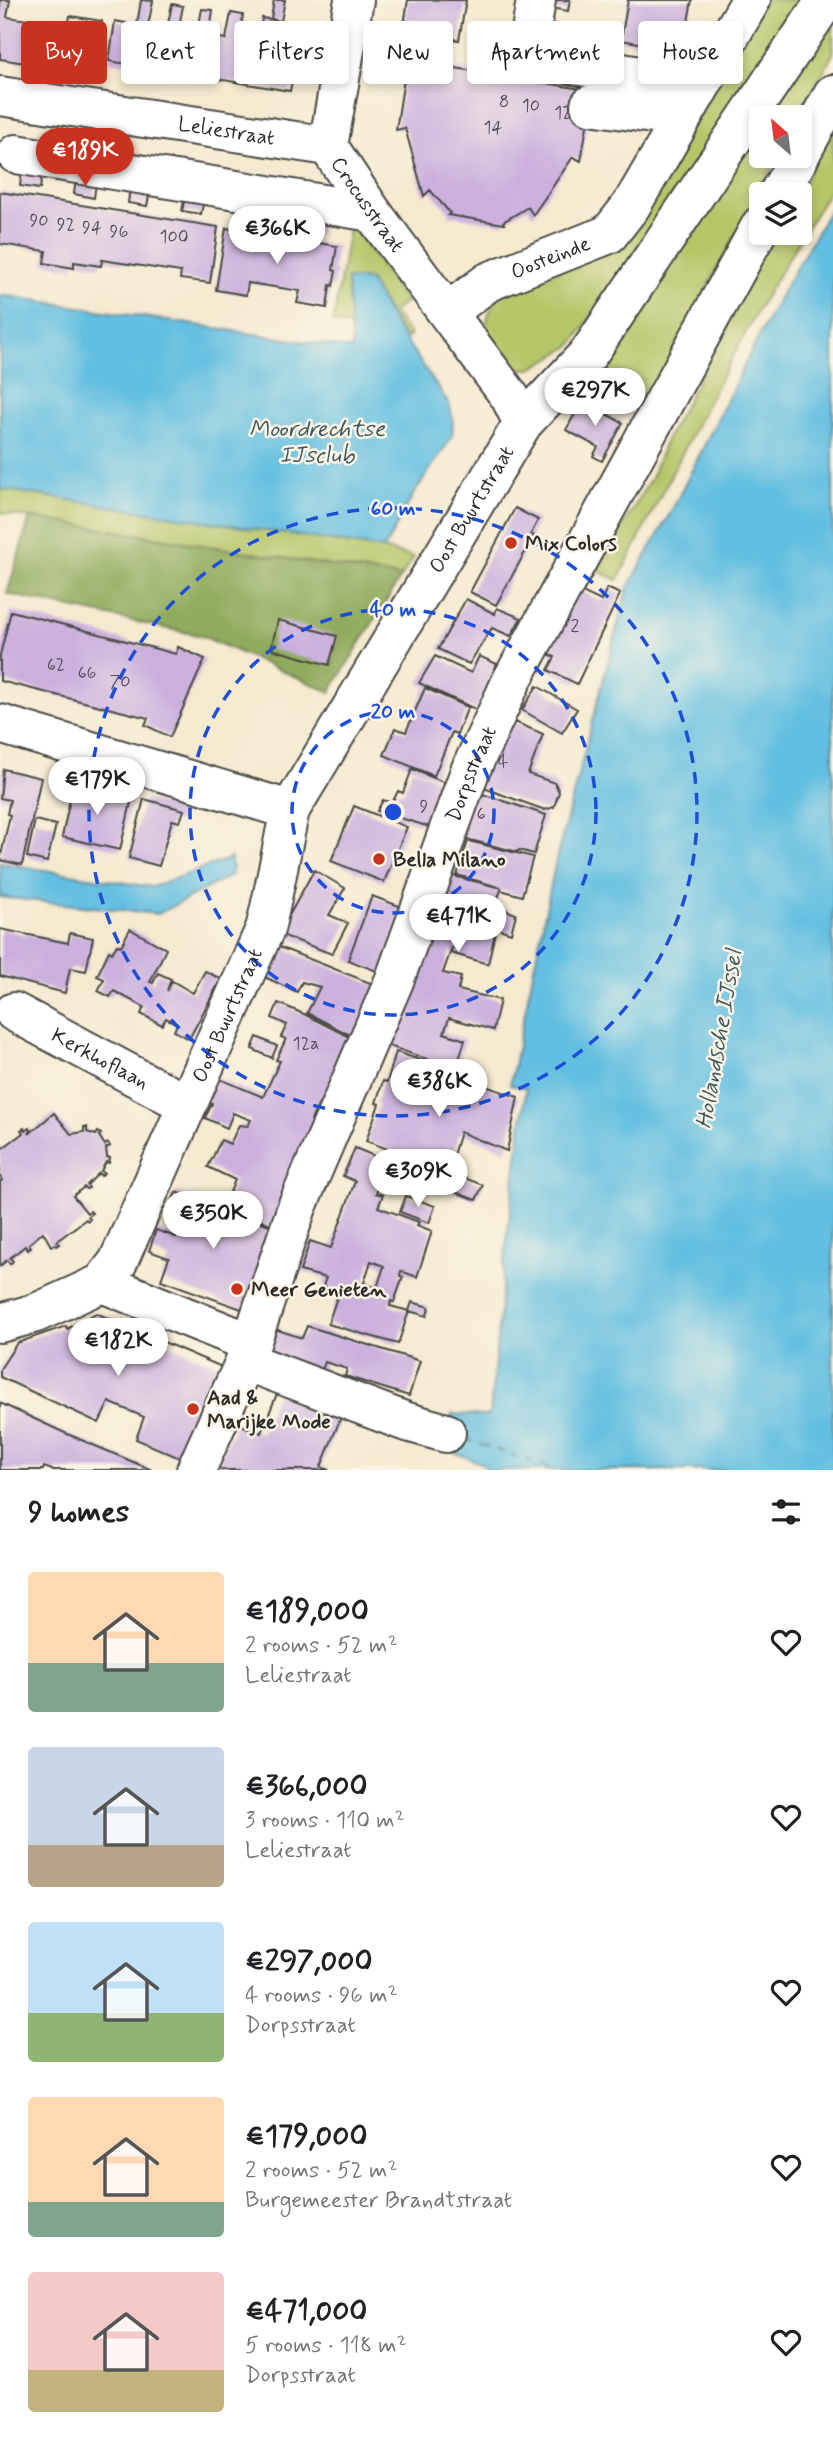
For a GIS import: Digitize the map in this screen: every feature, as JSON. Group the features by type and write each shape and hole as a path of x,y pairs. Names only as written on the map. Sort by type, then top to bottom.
{"street":[{"name":"Crocusstraat","path":"354,0 328,146 372,212 448,312"},
{"path":"536,0 527,57 690,102"},
{"name":"Oosteinde","path":"448,312 488,282 609,234 631,206 751,0"},
{"name":"Oost Buurtstraat","path":"102,1283 118,1262 129,1239 265,929 290,810 523,423 589,353 825,0"},
{"path":"812,133 833,94"},
{"name":"Leliestraat","path":"0,96 328,146"},
{"path":"590,105 690,102"},
{"path":"16,154 372,212"},
{"name":"Dorpsstraat","path":"196,1470 248,1352 298,1207 394,981 480,748 512,680 750,245"},
{"path":"448,312 510,397 523,423"},
{"path":"0,724 290,810"},
{"name":"Kerkhoflaan","path":"5,1018 186,1104"},
{"path":"0,1323 36,1313 102,1283 404,1421 446,1433"}],"green space":[{"path":"765,0 805,0 572,345 531,369 512,369 492,343 486,327 491,308 499,296 606,250 712,84 743,84 743,35"},
{"path":"833,10 833,54 805,105 771,105"},
{"path":"833,113 833,184 812,219 812,182 805,182"},
{"path":"749,137 749,168 772,168 764,182 749,182 749,210 648,398 638,391 626,409 609,412 573,391"},
{"path":"350,222 406,302 393,312 410,335 405,339 369,280 347,279 351,326 333,323"},
{"path":"763,245 796,245 707,404 618,580 597,571 652,476 665,442"},
{"path":"0,489 383,549 414,557 401,577 0,513"},
{"path":"30,517 401,577 330,692 202,636 7,594"}],"water":[{"name":"Hollandsche IJssel","path":"833,204 833,1470 486,1470 485,1465 443,1448 452,1414 487,1416 490,1412 507,1237 526,1088 510,1085 556,860 627,590 673,508 772,310 809,245 812,245"},
{"name":"Moordrechtse IJsclub","path":"347,279 369,280 394,323 449,404 453,420 452,437 413,495 384,549 0,489 0,295 352,349"},
{"path":"231,858 232,875 158,914 0,897 0,863 152,887"}],"building":[{"path":"0,0 10,0 7,17 34,21 21,21 21,62 0,59"},
{"path":"141,0 153,1 149,21 138,21"},
{"path":"274,0 285,0 281,21 271,19"},
{"path":"408,0 466,0 459,40 453,39 453,21 405,21"},
{"path":"552,0 570,0 568,11 551,8"},
{"path":"628,0 692,0 688,21 638,21 638,43 624,41"},
{"path":"172,4 183,6 180,21 169,21"},
{"path":"202,9 213,10 211,21 200,21"},
{"path":"231,13 243,15 242,21 234,21 234,82 220,79 220,38 226,39"},
{"path":"70,16 102,21 69,21"},
{"path":"115,21 121,22 121,63 109,61"},
{"path":"453,68 467,70 467,84 551,84 593,91 581,161 573,157 533,215 528,207 503,222 504,224 448,215 450,213 430,190 424,196 405,128 396,130 403,84 453,84"},
{"path":"248,84 291,84 290,91"},
{"path":"22,170 42,174 40,189 20,186"},
{"path":"76,179 96,182 94,198 74,194"},
{"path":"130,188 150,191 147,206 128,203"},
{"path":"0,192 218,227 210,283 180,279 181,272 102,260 101,266 74,262 74,268 44,263 46,251 0,244"},
{"path":"185,197 204,200 201,214 182,211"},
{"path":"249,207 268,210 266,225 246,222"},
{"path":"302,215 322,219 320,233 300,230"},
{"path":"226,228 337,246 333,270 336,271 333,286 330,285 327,308 297,303 300,291 248,283 246,295 216,290"},
{"path":"582,401 623,423 602,461 593,456 598,447 566,430"},
{"path":"515,508 538,520 531,534 534,536 496,605 470,592"},
{"path":"607,588 620,594 577,684 548,670 555,657 548,654 578,590 601,601"},
{"path":"466,599 495,614 497,608 521,618 511,636 492,628 469,664 438,649"},
{"path":"11,611 176,654 178,647 205,659 170,737 145,725 148,718 0,681 0,655"},
{"path":"278,620 337,636 329,665 271,649"},
{"path":"435,656 471,673 479,656 497,664 477,710 419,683"},
{"path":"537,686 577,709 562,733 522,710"},
{"path":"425,688 468,707 457,734 452,732 434,776 384,755 395,728 406,732"},
{"path":"508,719 543,734 528,774 555,783 559,792 554,807 545,810 478,786"},
{"path":"3,769 41,778 22,865 0,860 10,815 7,814 10,800 0,798"},
{"path":"412,769 446,783 430,827 377,811 383,800 392,803 398,791 403,793"},
{"path":"73,785 132,798 120,850 62,837"},
{"path":"476,792 546,815 534,854 458,837"},
{"path":"144,799 184,810 180,822 172,820 159,866 129,858"},
{"path":"354,806 407,827 384,882 331,861"},
{"path":"35,820 56,825 47,862 27,857"},
{"path":"468,841 533,857 522,896 501,890 495,906 516,914 511,933 496,928 488,964 451,953 452,947 443,973 461,977 458,990 500,1000 493,1030 449,1018 444,1033 465,1040 456,1069 386,1045 445,874 502,888 457,875"},
{"path":"314,870 345,888 329,915 348,923 332,954 279,934"},
{"path":"372,896 402,907 382,973 348,960"},
{"path":"0,929 68,943 70,933 93,938 86,971 70,968 65,993 0,976"},
{"path":"130,929 166,949 150,982 153,983 158,973 171,979 167,991 172,981 193,993 205,971 221,979 189,1039 174,1031 177,1024 166,1018 162,1025 141,1014 144,1007 114,991 110,997 98,991 104,979 97,976 109,951 112,953 117,945 121,946"},
{"path":"274,945 378,986 358,1039 307,1013 320,987 302,982 297,992 258,974"},
{"path":"278,1003 357,1041 337,1089 329,1084 311,1120 319,1124 272,1225 225,1204 235,1180 208,1167 221,1140 230,1144 239,1125 248,1126 251,1120 233,1113 227,1128 205,1118 212,1104 202,1099 213,1076 263,1097 280,1061 276,1060 286,1039 281,1037 287,1025 272,1018"},
{"path":"257,1037 277,1046 272,1058 252,1049"},
{"path":"396,1052 442,1067 436,1085 451,1090 456,1076 518,1097 507,1151 460,1132 448,1172 483,1185 476,1200 425,1181 431,1165 366,1141 379,1104 376,1103 383,1081 387,1082"},
{"path":"54,1113 71,1134 84,1132 84,1127 87,1127 87,1132 96,1135 98,1132 105,1145 108,1143 110,1146 106,1148 107,1157 110,1158 101,1171 104,1173 101,1176 99,1173 87,1185 89,1188 84,1187 73,1196 87,1213 92,1213 88,1216 90,1219 86,1219 57,1241 59,1244 56,1246 51,1246 43,1232 29,1244 31,1247 28,1250 25,1246 10,1258 13,1261 10,1264 7,1260 0,1266 0,1150 23,1133 21,1130 29,1128 29,1134"},
{"path":"355,1148 389,1162 376,1193 383,1195 378,1207 419,1222 417,1225 432,1231 417,1277 401,1271 400,1276 403,1277 394,1302 391,1301 390,1306 409,1311 398,1344 328,1324 339,1291 323,1286 326,1278 300,1271 310,1241 331,1248 355,1181 343,1176","holes":["371,1261 384,1266 377,1288 364,1283"]},
{"path":"176,1192 272,1226 244,1310 161,1280 169,1258 149,1251 156,1230 176,1237 185,1212 170,1207"},
{"path":"406,1196 435,1206 429,1223 400,1212"},
{"path":"412,1302 429,1307 427,1316 409,1311"},
{"path":"96,1313 222,1367 184,1460 136,1439 144,1417 109,1402 99,1423 0,1377 0,1369 17,1343 66,1326 67,1329"},
{"path":"307,1326 420,1361 409,1396 345,1376 347,1369 325,1362 322,1370 261,1360 272,1328 302,1338"},
{"path":"279,1389 341,1417 321,1467 329,1470 222,1470 216,1467 236,1423 261,1433"},
{"path":"0,1403 152,1470 52,1470 44,1467 43,1470 0,1470"}],"ferry route":[{"path":"465,1439 557,1470"}],"place":[{"name":"Mix Colors","path":"511,543"},
{"name":"Bella Milano","path":"379,859"},
{"name":"Meer Genieten","path":"237,1289"},
{"name":"Aad & Marijke Mode","path":"193,1409"}]}
